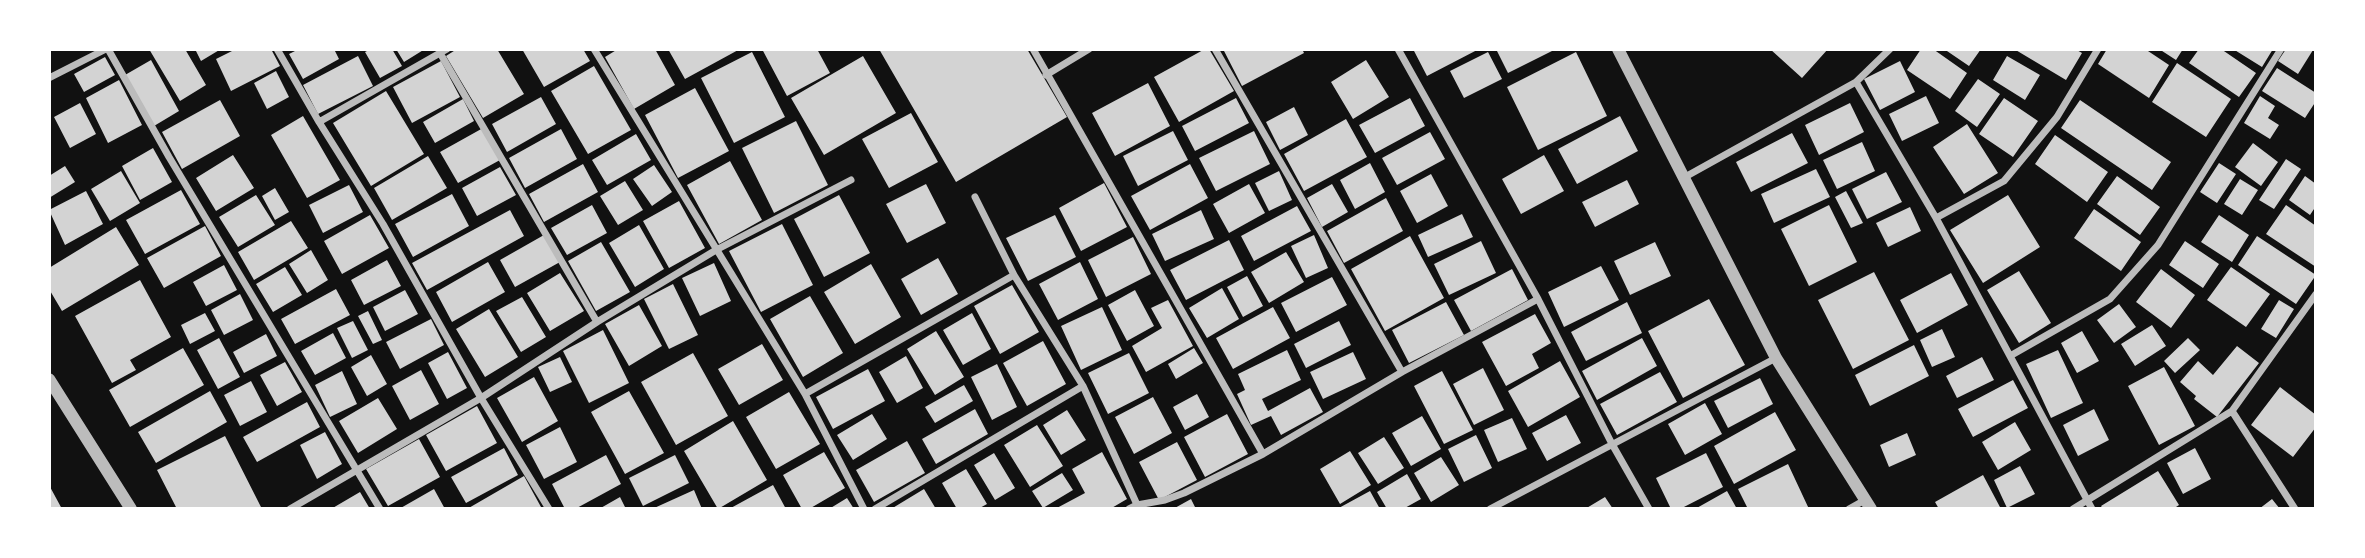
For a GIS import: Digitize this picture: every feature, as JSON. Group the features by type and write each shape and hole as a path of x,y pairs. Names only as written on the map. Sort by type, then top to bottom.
{"street":[{"path":"49,78 107,49 380,509"},
{"path":"277,49 383,224 481,398 549,509"},
{"path":"594,49 806,394 864,509"},
{"path":"1032,49 1263,454"},
{"path":"1046,75 1089,49"},
{"path":"1215,49 1402,372"},
{"path":"1398,49 1538,299 1612,444 1649,509"},
{"path":"1618,49 1776,358 1868,504 1849,509"},
{"path":"1685,177 1856,82 1890,49"},
{"path":"1936,218 2004,181 2057,117 2098,49"},
{"path":"2010,356 2110,299 2158,245 2281,49"},
{"path":"319,122 443,51 597,322"},
{"path":"1856,82 1936,218 2092,509"},
{"path":"290,509 481,398 597,322 716,250 851,180"},
{"path":"975,197 1014,275 1083,386 1135,508 1184,493 1263,454 1402,372 1538,299"},
{"path":"806,394 1014,275"},
{"path":"2073,509 2232,411 2316,294"},
{"path":"1490,509 1776,358"},
{"path":"49,379 131,509"},
{"path":"875,509 1083,386"},
{"path":"2232,411 2295,509"}],"building":[{"path":"149,49 185,49 206,85 180,101"},
{"path":"195,49 221,49 201,61"},
{"path":"236,49 271,49 280,66 231,91 216,59"},
{"path":"299,49 334,49 339,59 303,79 289,54"},
{"path":"371,49 392,49 402,66 380,78 365,52"},
{"path":"396,49 425,49 404,62"},
{"path":"457,49 497,49 524,94 483,118 446,56"},
{"path":"522,49 583,49 590,61 544,87"},
{"path":"618,49 655,49 675,85 634,109 605,57"},
{"path":"668,49 740,49 685,79"},
{"path":"762,49 817,49 830,73 787,96"},
{"path":"879,49 1027,49 1067,117 956,182"},
{"path":"1209,49 1234,91 1179,122 1154,77"},
{"path":"1223,49 1302,49 1304,53 1242,86"},
{"path":"1413,49 1479,49 1427,76"},
{"path":"1496,49 1556,49 1508,73"},
{"path":"1770,49 1828,49 1802,78"},
{"path":"1921,49 1933,49 1967,73 1950,99 1907,70"},
{"path":"1944,49 1981,49 1969,66"},
{"path":"2014,49 2075,49 2082,53 2066,80"},
{"path":"2107,49 2145,49 2169,65 2149,98 2098,64"},
{"path":"2159,49 2183,49 2176,60"},
{"path":"2199,49 2221,49 2256,73 2239,97 2189,63"},
{"path":"2233,49 2273,49 2262,67"},
{"path":"2286,49 2313,50 2298,74 2278,61"},
{"path":"752,52 785,117 734,143 701,78"},
{"path":"1488,52 1502,79 1464,98 1450,71"},
{"path":"1576,52 1607,116 1538,150 1507,87"},
{"path":"358,56 373,86 318,114 303,85"},
{"path":"863,56 896,113 824,155 791,98"},
{"path":"2007,56 2040,75 2025,100 1993,80"},
{"path":"105,57 115,75 84,92 74,74"},
{"path":"151,60 179,111 154,126 125,75"},
{"path":"1366,60 1389,97 1353,119 1331,82"},
{"path":"441,61 460,97 412,123 393,87"},
{"path":"1900,61 1915,92 1880,110 1864,79"},
{"path":"2177,63 2231,99 2206,137 2152,102"},
{"path":"594,66 631,130 588,154 551,91"},
{"path":"2277,68 2316,93 2316,101 2305,118 2262,91"},
{"path":"276,71 289,97 267,109 254,83"},
{"path":"1978,79 2000,94 1977,127 1955,111"},
{"path":"119,80 142,125 108,143 86,98"},
{"path":"1148,83 1170,126 1115,156 1092,113"},
{"path":"695,88 729,151 678,178 645,115"},
{"path":"386,91 424,154 371,186 333,123"},
{"path":"1926,96 1939,123 1902,141 1889,114"},
{"path":"2260,96 2275,106 2268,118 2279,125 2270,139 2244,123"},
{"path":"541,97 556,124 507,152 492,124"},
{"path":"1236,98 1249,123 1195,151 1182,126"},
{"path":"1410,98 1425,126 1375,153 1359,125"},
{"path":"2004,98 2038,121 2013,157 1979,134"},
{"path":"463,99 474,121 435,143 423,122"},
{"path":"220,100 240,136 182,169 162,132"},
{"path":"2080,100 2171,162 2152,190 2061,128"},
{"path":"80,103 96,134 70,148 54,117"},
{"path":"1850,103 1864,132 1819,155 1805,125"},
{"path":"1294,107 1308,135 1280,150 1266,122"},
{"path":"911,113 938,162 889,188 862,139"},
{"path":"303,116 340,180 307,198 271,135"},
{"path":"1620,116 1638,151 1577,184 1558,149"},
{"path":"1346,119 1367,157 1304,191 1284,154"},
{"path":"796,121 828,185 774,213 742,148"},
{"path":"1967,124 1998,173 1964,194 1933,147"},
{"path":"483,128 500,160 458,183 440,152"},
{"path":"561,129 577,159 525,188 509,158"},
{"path":"1173,131 1188,160 1138,186 1123,156"},
{"path":"1254,131 1270,164 1216,191 1199,158"},
{"path":"1430,132 1445,159 1397,185 1382,158"},
{"path":"1792,133 1808,163 1751,192 1736,162"},
{"path":"636,134 651,160 607,185 592,160"},
{"path":"2055,135 2108,172 2087,202 2035,164"},
{"path":"1862,142 1875,171 1837,189 1823,160"},
{"path":"2253,143 2278,162 2261,186 2235,167"},
{"path":"153,148 172,182 140,200 122,166"},
{"path":"233,155 254,188 216,211 196,178"},
{"path":"1544,155 1564,191 1521,214 1502,179"},
{"path":"428,156 447,188 392,220 374,188"},
{"path":"2286,159 2301,169 2274,209 2259,200"},
{"path":"730,161 762,220 719,244 687,185"},
{"path":"1370,163 1385,192 1355,209 1340,180"},
{"path":"2219,163 2236,174 2217,203 2200,192"},
{"path":"583,164 598,192 544,222 529,194"},
{"path":"1190,164 1208,198 1150,230 1131,196"},
{"path":"654,165 672,192 652,206 633,179"},
{"path":"65,166 75,182 49,198 49,176"},
{"path":"500,167 516,195 477,216 462,188"},
{"path":"1816,169 1830,197 1774,223 1761,194"},
{"path":"121,171 140,203 110,221 91,189"},
{"path":"1279,171 1292,200 1269,211 1255,183"},
{"path":"1886,172 1902,202 1867,219 1852,189"},
{"path":"1431,174 1448,206 1417,223 1400,191"},
{"path":"2117,176 2160,207 2140,235 2097,204"},
{"path":"2305,176 2316,184 2316,206 2310,215 2289,200"},
{"path":"2240,179 2258,190 2242,215 2224,204"},
{"path":"1627,180 1639,204 1595,227 1582,202"},
{"path":"625,181 643,210 618,225 600,196"},
{"path":"1104,183 1127,227 1081,251 1059,208"},
{"path":"926,184 946,223 907,243 886,204"},
{"path":"1249,184 1265,213 1229,233 1213,204"},
{"path":"1332,184 1348,212 1322,227 1307,198"},
{"path":"349,185 363,212 323,233 309,205"},
{"path":"275,188 289,212 275,220 262,196"},
{"path":"181,190 200,224 145,254 126,220"},
{"path":"86,191 103,224 65,245 49,210"},
{"path":"1846,191 1863,223 1851,228 1835,197"},
{"path":"452,194 469,226 413,257 395,224"},
{"path":"256,195 275,225 238,247 219,217"},
{"path":"839,195 870,253 824,277 794,219"},
{"path":"2008,195 2040,247 1983,283 1950,230"},
{"path":"1386,198 1403,231 1344,263 1327,231"},
{"path":"679,201 705,248 669,268 643,221"},
{"path":"592,205 607,233 567,255 551,228"},
{"path":"1829,205 1857,262 1809,286 1781,229"},
{"path":"2286,205 2316,226 2316,267 2266,234"},
{"path":"1297,206 1311,231 1254,261 1241,236"},
{"path":"1910,207 1921,231 1888,247 1876,223"},
{"path":"2094,209 2141,242 2121,271 2074,238"},
{"path":"510,210 524,236 427,290 412,263"},
{"path":"1201,210 1214,239 1165,261 1152,234"},
{"path":"1462,214 1473,237 1428,257 1418,235"},
{"path":"370,215 389,248 342,274 324,241"},
{"path":"1055,215 1076,257 1028,281 1006,238"},
{"path":"2219,215 2249,235 2232,262 2201,242"},
{"path":"291,221 308,248 254,280 238,252"},
{"path":"782,224 813,285 761,312 729,251"},
{"path":"639,225 664,269 635,287 609,243"},
{"path":"205,226 221,256 164,288 147,258"},
{"path":"116,227 139,265 62,311 49,289 49,268"},
{"path":"544,235 560,262 515,287 500,260"},
{"path":"1314,235 1328,268 1306,278 1291,246"},
{"path":"1410,236 1444,298 1385,331 1351,269"},
{"path":"2257,236 2316,275 2296,304 2238,265"},
{"path":"1133,237 1151,274 1106,297 1088,260"},
{"path":"1229,240 1244,270 1186,300 1170,270"},
{"path":"1481,241 1496,273 1449,295 1434,264"},
{"path":"2185,241 2219,264 2203,288 2169,265"},
{"path":"601,242 630,292 596,311 568,261"},
{"path":"1655,242 1671,276 1630,295 1614,261"},
{"path":"311,250 328,280 307,293 289,264"},
{"path":"1286,252 1304,282 1269,303 1251,272"},
{"path":"938,258 958,294 921,315 901,279"},
{"path":"387,260 401,286 364,305 351,280"},
{"path":"488,262 505,292 452,322 436,292"},
{"path":"1080,262 1098,299 1058,320 1039,284"},
{"path":"714,263 731,301 700,316 682,278"},
{"path":"871,264 901,317 855,344 824,292"},
{"path":"224,265 237,290 206,306 193,282"},
{"path":"1601,266 1619,300 1564,327 1548,292"},
{"path":"285,267 302,295 273,312 256,284"},
{"path":"2231,267 2270,294 2246,327 2207,300"},
{"path":"1512,269 1528,300 1471,331 1454,300"},
{"path":"2161,269 2195,295 2171,328 2136,302"},
{"path":"2019,271 2051,323 2019,343 1987,290"},
{"path":"1874,272 1909,340 1853,369 1818,300"},
{"path":"560,273 584,311 550,331 527,293"},
{"path":"1951,273 1968,305 1917,333 1900,300"},
{"path":"1247,276 1263,306 1243,317 1227,287"},
{"path":"1332,277 1347,305 1296,332 1281,303"},
{"path":"140,280 171,337 130,360 136,370 112,383 75,316"},
{"path":"673,284 698,335 669,349 644,299"},
{"path":"1012,285 1039,332 1000,354 974,306"},
{"path":"1222,288 1239,319 1207,338 1189,308"},
{"path":"336,289 350,315 295,344 281,319"},
{"path":"405,290 418,314 385,331 373,307"},
{"path":"1135,290 1154,326 1127,341 1108,305"},
{"path":"240,294 253,320 224,335 211,310"},
{"path":"810,296 843,353 803,377 770,319"},
{"path":"522,297 546,337 521,352 496,311"},
{"path":"1709,299 1745,365 1683,398 1648,331"},
{"path":"1168,300 1193,346 1146,372 1132,346 1162,328 1151,308"},
{"path":"2279,300 2294,309 2276,338 2261,329"},
{"path":"1446,302 1464,335 1409,363 1392,330"},
{"path":"1627,302 1642,333 1586,361 1571,332"},
{"path":"2119,304 2136,327 2114,343 2097,320"},
{"path":"639,305 662,346 629,366 605,324"},
{"path":"1102,307 1122,350 1081,370 1061,326"},
{"path":"1273,307 1290,338 1233,369 1216,338"},
{"path":"489,309 518,357 485,377 456,329"},
{"path":"368,311 382,340 373,344 358,316"},
{"path":"205,313 215,331 190,344 181,325"},
{"path":"972,313 991,349 963,365 943,330"},
{"path":"1535,314 1551,343 1532,354 1539,368 1506,386 1482,342"},
{"path":"431,319 444,345 400,369 386,342"},
{"path":"353,321 368,350 352,358 337,328"},
{"path":"1339,321 1351,345 1306,368 1294,344"},
{"path":"2152,325 2166,346 2135,366 2121,344"},
{"path":"1942,329 1955,357 1932,367 1920,340"},
{"path":"603,330 629,383 589,403 563,351"},
{"path":"936,331 964,377 935,395 907,349"},
{"path":"2082,331 2099,361 2077,373 2061,343"},
{"path":"333,333 346,358 315,375 301,351"},
{"path":"266,334 277,356 244,373 233,352"},
{"path":"219,338 240,377 218,389 197,350"},
{"path":"1642,338 1657,366 1597,400 1582,371"},
{"path":"2188,338 2200,350 2175,373 2164,361"},
{"path":"1043,341 1066,384 1027,406 1003,363"},
{"path":"762,344 783,380 739,405 718,369"},
{"path":"1914,345 1929,376 1870,406 1855,375"},
{"path":"2237,346 2259,363 2217,417 2194,399 2196,396 2180,382 2198,361 2213,375"},
{"path":"183,348 204,385 130,427 109,390"},
{"path":"1194,348 1203,363 1176,379 1168,364"},
{"path":"1287,350 1301,380 1262,399 1268,411 1310,388 1323,412 1281,435 1271,416 1251,425 1237,394 1245,390 1238,374"},
{"path":"2058,350 2083,403 2051,418 2026,364"},
{"path":"448,352 467,388 447,399 428,363"},
{"path":"1353,352 1366,379 1323,399 1310,372"},
{"path":"693,353 728,416 676,445 641,382"},
{"path":"1129,353 1149,393 1108,414 1088,373"},
{"path":"371,355 387,384 367,396 351,367"},
{"path":"906,356 923,388 897,403 879,372"},
{"path":"560,357 572,382 550,392 538,367"},
{"path":"1982,357 1994,380 1957,398 1946,376"},
{"path":"1560,361 1580,397 1528,427 1508,391"},
{"path":"285,362 302,392 277,406 260,375"},
{"path":"997,364 1017,407 992,420 971,377"},
{"path":"2164,367 2195,426 2159,445 2128,386"},
{"path":"1483,368 1504,410 1474,425 1453,384"},
{"path":"868,369 885,401 833,429 816,397"},
{"path":"421,370 439,404 410,420 392,386"},
{"path":"342,371 357,404 330,417 315,385"},
{"path":"1442,371 1473,430 1444,444 1414,386"},
{"path":"1660,372 1677,402 1617,435 1600,404"},
{"path":"534,377 558,421 522,442 497,398"},
{"path":"1760,378 1773,404 1728,428 1714,401"},
{"path":"2013,380 2028,408 1973,437 1958,409"},
{"path":"251,381 267,412 240,426 224,395"},
{"path":"964,385 973,401 935,423 925,407"},
{"path":"2280,387 2316,415 2316,427 2293,457 2251,425"},
{"path":"210,391 227,422 156,463 138,432"},
{"path":"629,391 664,453 625,474 591,412"},
{"path":"789,392 820,444 776,469 746,417"},
{"path":"1197,394 1209,417 1185,430 1173,407"},
{"path":"1153,397 1172,433 1134,454 1115,417"},
{"path":"378,398 397,429 358,453 339,421"},
{"path":"307,402 320,427 257,462 243,437"},
{"path":"1705,403 1722,434 1685,455 1668,424"},
{"path":"477,406 497,443 446,471 426,435"},
{"path":"975,409 988,434 936,464 922,439"},
{"path":"2094,409 2109,440 2078,456 2063,425"},
{"path":"1067,410 1086,440 1061,455 1043,425"},
{"path":"1775,412 1796,450 1734,484 1714,446"},
{"path":"872,414 887,439 853,460 837,435"},
{"path":"1227,414 1248,454 1205,477 1184,437"},
{"path":"1566,415 1581,443 1547,461 1532,433"},
{"path":"1422,416 1441,449 1411,466 1392,433"},
{"path":"1512,418 1527,449 1498,462 1484,430"},
{"path":"733,421 767,480 718,509 684,451"},
{"path":"2015,422 2031,450 1998,470 1982,442"},
{"path":"1037,425 1063,466 1030,487 1004,445"},
{"path":"560,427 577,462 544,479 526,445"},
{"path":"325,432 342,464 317,479 300,445"},
{"path":"1907,433 1916,455 1889,467 1880,445"},
{"path":"1476,435 1492,468 1464,482 1448,449"},
{"path":"225,436 262,509 177,509 157,470"},
{"path":"1384,437 1404,468 1378,484 1358,453"},
{"path":"419,439 440,477 388,506 366,469"},
{"path":"907,441 925,473 874,502 856,470"},
{"path":"1177,442 1197,480 1159,500 1139,462"},
{"path":"504,448 518,475 466,503 451,477"},
{"path":"2195,448 2211,479 2183,494 2167,463"},
{"path":"1350,451 1371,485 1340,504 1320,469"},
{"path":"824,452 845,488 809,509 802,509 783,475"},
{"path":"1102,452 1127,499 1110,509 1055,509 1085,493 1072,469"},
{"path":"994,453 1015,488 995,500 974,465"},
{"path":"1706,453 1723,487 1680,509 1671,509 1656,478"},
{"path":"606,455 621,484 575,509 565,509 552,484"},
{"path":"675,455 689,483 643,506 629,478"},
{"path":"1441,457 1459,485 1431,502 1414,473"},
{"path":"1788,464 1809,509 1748,509 1738,489"},
{"path":"2020,466 2035,494 2007,508 1994,480"},
{"path":"966,469 987,504 978,509 957,509 942,483"},
{"path":"2158,471 2179,505 2173,509 2103,509 2101,506"},
{"path":"1062,473 1073,490 1043,508 1032,491"},
{"path":"1407,474 1421,499 1403,509 1387,509 1377,492"},
{"path":"1983,475 2001,509 1939,509 1935,502"},
{"path":"524,476 541,507 538,509 467,509"},
{"path":"49,485 62,509 49,509"},
{"path":"773,485 786,509 729,509"},
{"path":"434,489 445,509 399,509"},
{"path":"924,489 936,509 891,509"},
{"path":"694,490 702,509 652,509"},
{"path":"1370,491 1380,509 1337,509"},
{"path":"1727,491 1737,509 1695,509"},
{"path":"360,492 370,509 331,509"},
{"path":"620,497 626,509 599,509"},
{"path":"1605,497 1613,509 1585,509"},
{"path":"847,498 854,509 829,509"},
{"path":"1191,499 1196,509 1173,509"},
{"path":"2272,499 2280,509 2259,509"}]}
